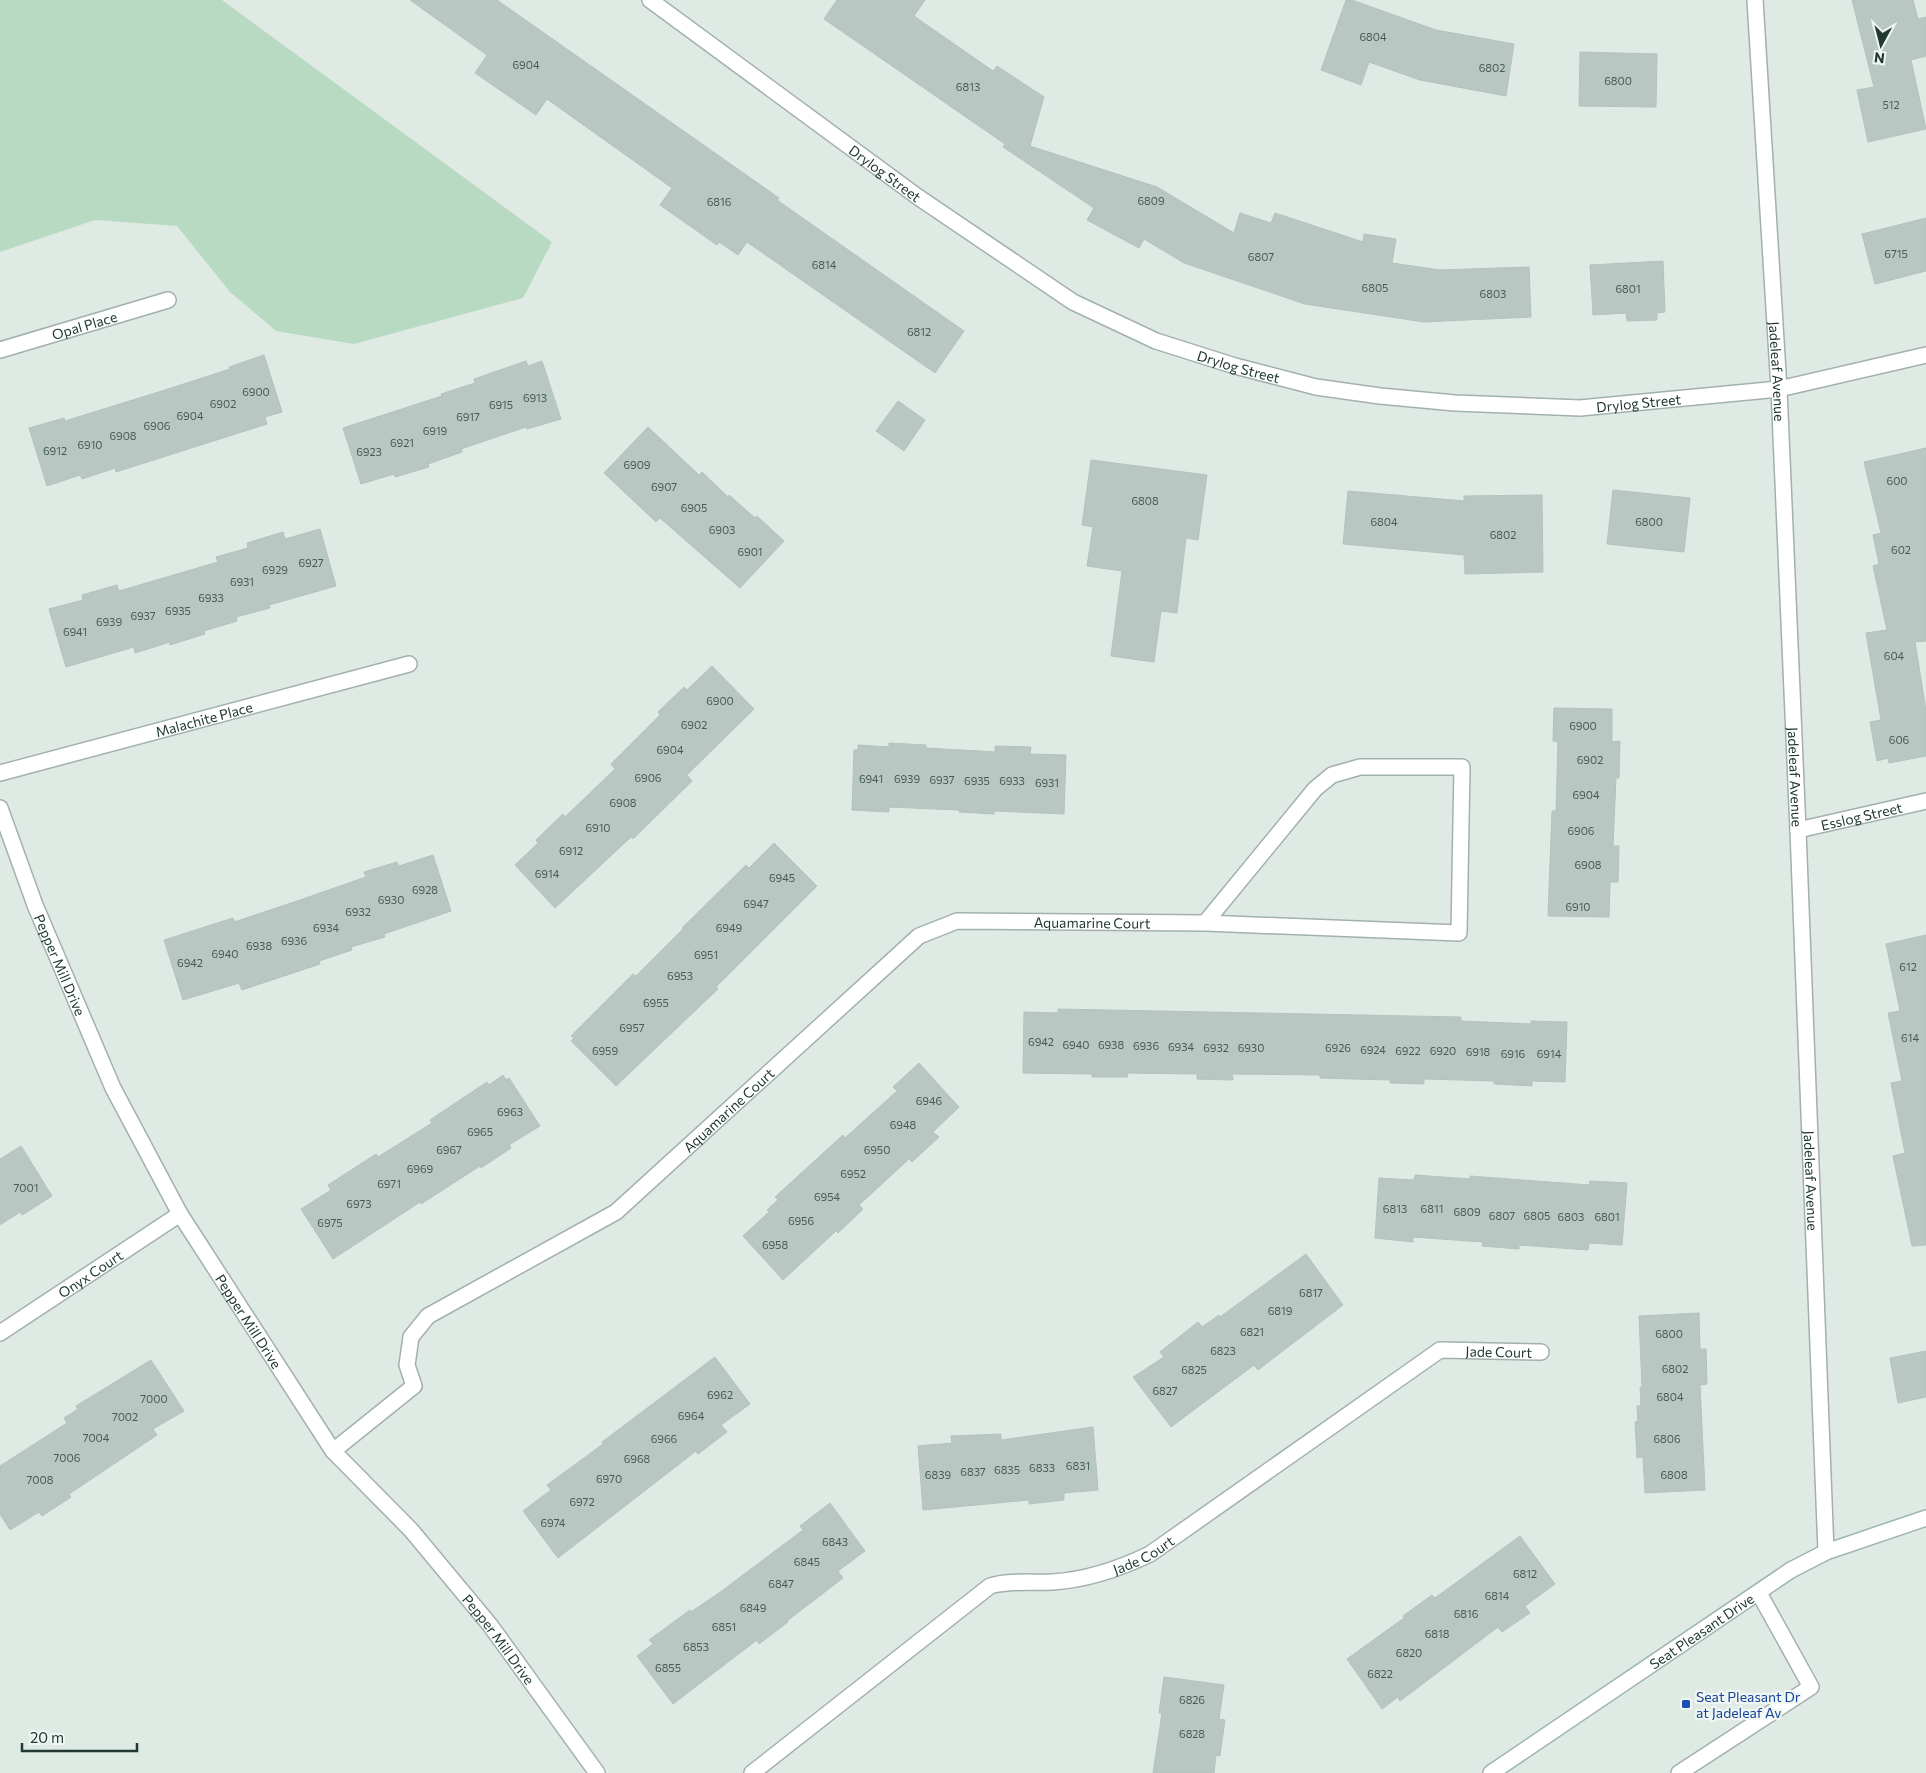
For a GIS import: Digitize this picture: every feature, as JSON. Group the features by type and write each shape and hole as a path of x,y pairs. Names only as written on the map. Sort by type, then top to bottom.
{"street":[{"name":"Drylog Street","path":"650,0 926,203 1073,302 1156,341 1235,366 1316,387 1380,396 1455,403 1580,408 1779,389 1926,355"},
{"name":"Jadeleaf Avenue","path":"1755,0 1779,389 1826,1552"},
{"name":"Opal Place","path":"0,350 168,300"},
{"name":"Malachite Place","path":"0,773 408,664"},
{"name":"Aquamarine Court","path":"333,1451 414,1386 407,1365 411,1337 428,1316 616,1212 919,936 957,921 1206,923 1459,933 1462,767 1360,767 1332,775 1315,789 1206,923"},
{"name":"Esslog Street","path":"1798,830 1926,801"},
{"name":"Pepper Mill Drive","path":"0,808 35,905 114,1088 180,1214 333,1451 411,1530 490,1625 597,1773"},
{"name":"Onyx Court","path":"0,1333 180,1214"},
{"name":"Jade Court","path":"752,1773 990,1586 999,1583 1054,1582 1092,1576 1129,1564 1150,1554 1440,1350 1541,1352"},
{"name":"Seat Pleasant Drive","path":"1491,1773 1791,1570 1826,1552 1926,1518"},
{"path":"1679,1773 1811,1687 1758,1592"}],"green space":[{"path":"0,0 222,0 552,242 523,298 354,344 276,331 230,292 177,226 95,220 0,252"}],"building":[{"path":"410,0 497,0 779,198 777,200 964,331 935,373 747,242 738,255 719,242 717,245 660,205 672,188 547,99 536,115 475,73 487,55"},
{"path":"837,0 925,0 914,16 993,71 997,66 1044,97 1030,146 1157,187 1234,233 1240,213 1271,223 1275,213 1363,242 1364,234 1396,239 1392,263 1440,270 1529,267 1531,317 1424,322 1305,304 1184,263 1144,239 1139,248 1087,220 1094,208 1003,147 1005,144 824,19"},
{"path":"1346,0 1352,0 1436,30 1514,44 1506,96 1420,80 1369,62 1361,85 1321,70"},
{"path":"1852,0 1913,0 1918,19 1926,17 1926,56 1911,60 1926,129 1868,142 1857,90 1874,87"},
{"path":"1580,52 1657,54 1656,107 1579,106"},
{"path":"1926,218 1926,271 1875,284 1862,234"},
{"path":"1663,261 1665,312 1657,313 1657,320 1627,321 1626,313 1593,315 1590,265"},
{"path":"264,355 282,412 265,417 267,424 116,472 115,468 82,479 80,475 47,486 29,428 64,418 65,421 165,390 230,369 229,367"},
{"path":"526,361 528,366 542,361 561,419 527,429 526,427 461,449 462,452 428,464 429,467 395,477 394,474 361,484 343,428 442,396 441,394 475,383 474,379"},
{"path":"898,401 925,420 904,451 876,431"},
{"path":"648,427 699,475 702,472 728,497 729,495 755,518 757,516 784,541 740,588 660,518 656,522 604,473"},
{"path":"1926,448 1926,641 1915,642 1926,710 1926,756 1889,763 1888,758 1877,761 1870,722 1881,720 1866,633 1887,630 1873,566 1879,564 1873,535 1881,533 1864,462"},
{"path":"1091,460 1207,475 1198,540 1186,538 1177,613 1161,611 1154,662 1111,656 1122,571 1087,566 1093,527 1082,525"},
{"path":"1613,490 1690,498 1684,552 1607,544"},
{"path":"1348,491 1464,501 1464,496 1542,495 1543,572 1465,574 1464,555 1343,544"},
{"path":"320,529 336,586 269,605 270,608 236,617 237,621 204,631 205,634 170,645 170,642 135,653 134,647 66,667 49,609 83,600 82,595 117,585 119,591 218,562 216,557 248,548 247,543 283,532 285,539"},
{"path":"712,666 754,709 687,775 692,781 633,839 631,837 555,908 515,865 538,843 536,840 563,814 565,817 615,769 611,764 660,715 658,712 684,687 687,690"},
{"path":"1554,708 1612,709 1612,742 1620,741 1619,778 1616,778 1613,846 1619,846 1618,882 1610,882 1609,917 1548,916 1552,811 1556,811 1558,742 1553,741"},
{"path":"889,743 926,745 926,748 995,752 995,746 1031,747 1030,754 1066,755 1064,814 994,811 994,814 959,812 959,810 889,807 889,812 852,810 854,750 858,750 858,745 889,747"},
{"path":"774,843 817,886 716,987 718,989 616,1086 571,1041 574,1038 571,1036 633,974 636,976 746,865 749,868"},
{"path":"433,855 451,911 384,934 385,937 351,947 352,950 319,961 320,964 242,990 239,983 183,1000 164,940 233,918 234,922 300,900 366,877 364,872 397,862 399,866"},
{"path":"1926,935 1926,1245 1912,1246 1893,1156 1905,1153 1891,1083 1902,1081 1888,1013 1900,1011 1886,944"},
{"path":"1058,1009 1461,1017 1461,1021 1531,1024 1531,1021 1567,1022 1565,1082 1532,1081 1532,1086 1494,1084 1494,1081 1424,1079 1424,1084 1390,1083 1390,1080 1320,1078 1320,1075 1232,1074 1233,1080 1197,1079 1197,1074 1128,1073 1127,1077 1092,1077 1092,1074 1023,1073 1024,1012 1058,1013"},
{"path":"919,1063 959,1107 933,1132 939,1137 912,1162 909,1159 859,1205 863,1209 783,1280 743,1236 769,1212 767,1210 778,1200 775,1197 843,1135 845,1138 897,1091 893,1087"},
{"path":"503,1075 506,1080 509,1078 540,1126 509,1145 511,1148 481,1168 480,1166 421,1204 420,1202 333,1259 301,1209 331,1190 328,1185 376,1154 378,1157 432,1123 430,1120 487,1082 489,1085"},
{"path":"21,1146 52,1196 22,1215 20,1212 0,1225 0,1159"},
{"path":"1415,1175 1470,1179 1470,1176 1589,1185 1590,1181 1627,1183 1622,1245 1589,1243 1588,1250 1519,1245 1519,1249 1482,1246 1483,1242 1413,1237 1413,1242 1375,1238 1379,1178 1414,1180"},
{"path":"1306,1254 1343,1305 1258,1370 1254,1365 1171,1427 1133,1377 1164,1357 1160,1352 1198,1322 1202,1327 1219,1315 1220,1317"},
{"path":"1699,1313 1700,1349 1706,1349 1707,1384 1700,1385 1705,1490 1645,1493 1643,1457 1637,1458 1635,1422 1638,1421 1637,1406 1641,1406 1640,1387 1642,1387 1639,1316"},
{"path":"1926,1351 1926,1397 1898,1403 1890,1358"},
{"path":"715,1357 750,1404 721,1425 727,1432 698,1454 696,1451 558,1558 523,1511 551,1490 547,1485"},
{"path":"151,1360 184,1411 153,1429 157,1435 69,1494 71,1497 42,1516 39,1512 10,1530 0,1514 0,1466 67,1423 64,1418 78,1409 76,1406"},
{"path":"1093,1427 1098,1490 1064,1493 1064,1500 1029,1504 1029,1500 923,1510 918,1446 952,1443 951,1436 1001,1434 1001,1440"},
{"path":"830,1503 865,1551 838,1571 843,1578 788,1622 759,1644 757,1640 673,1704 637,1656 653,1644 649,1640 690,1610 691,1612 719,1593 803,1530 800,1526"},
{"path":"1520,1536 1555,1584 1525,1606 1530,1613 1502,1632 1498,1627 1400,1701 1398,1697 1382,1709 1347,1659 1404,1618 1403,1616 1432,1595 1435,1598"},
{"path":"1164,1677 1224,1685 1219,1719 1225,1720 1220,1756 1216,1755 1214,1773 1153,1773 1162,1713 1159,1713"}],"place":[{"name":"Seat Pleasant Dr at Jadeleaf Av","path":"1686,1704"}]}
